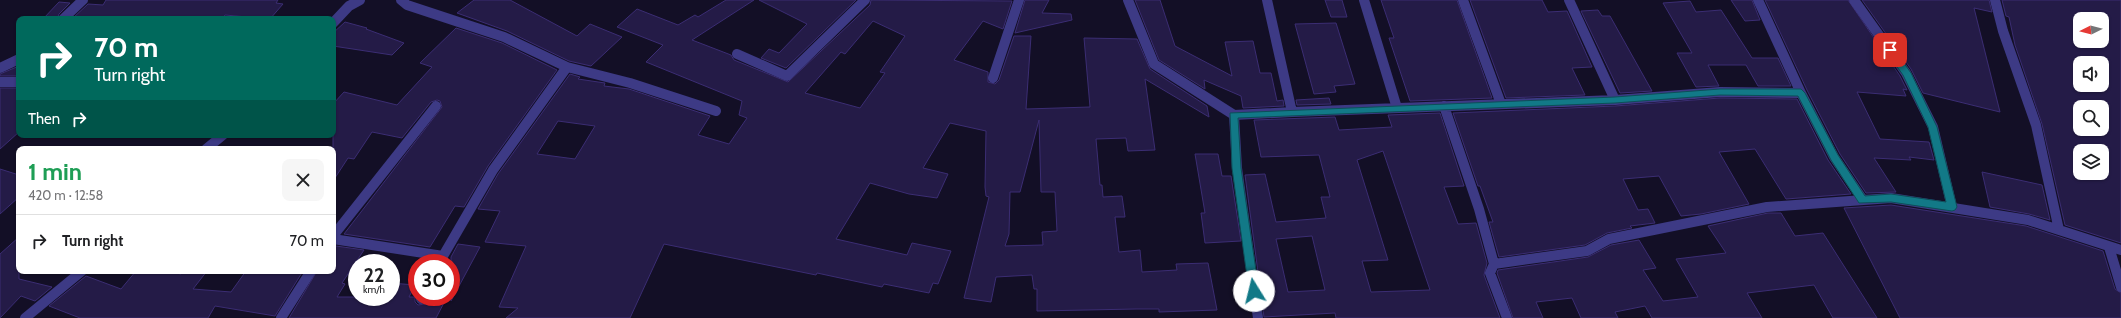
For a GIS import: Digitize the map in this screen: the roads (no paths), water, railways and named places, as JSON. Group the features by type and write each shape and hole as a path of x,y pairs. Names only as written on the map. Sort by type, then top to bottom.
{"street":[{"path":"66,16 83,0"},
{"path":"336,20 349,6 360,0"},
{"path":"401,0 407,5 504,37 567,67 630,83 716,111"},
{"path":"737,54 787,76 865,0"},
{"path":"993,78 1019,0"},
{"path":"1128,0 1154,64 1234,115 1615,100 1720,92 1801,93"},
{"path":"1267,0 1292,112"},
{"path":"1364,0 1397,108"},
{"path":"1463,0 1501,104"},
{"path":"1569,0 1615,100"},
{"path":"1758,0 1801,93 1834,157 1863,200"},
{"path":"1854,0 1906,73 1932,127 1952,207"},
{"path":"1995,0 2003,30 2036,125 2059,230"},
{"path":"0,68 16,60"},
{"path":"444,254 493,170 567,67"},
{"path":"0,82 16,82"},
{"path":"336,233 436,106"},
{"path":"1444,106 1479,209 1494,264 1490,273 1507,318"},
{"path":"1234,115 1237,168 1258,318"},
{"path":"210,146 219,138"},
{"path":"1494,264 1587,251 1609,238 1767,207 1891,198 2028,220 2109,248 2121,250"},
{"path":"336,238 413,254"},
{"path":"2109,248 2121,286"},
{"path":"25,318 78,274"},
{"path":"281,318 308,274"}]}
